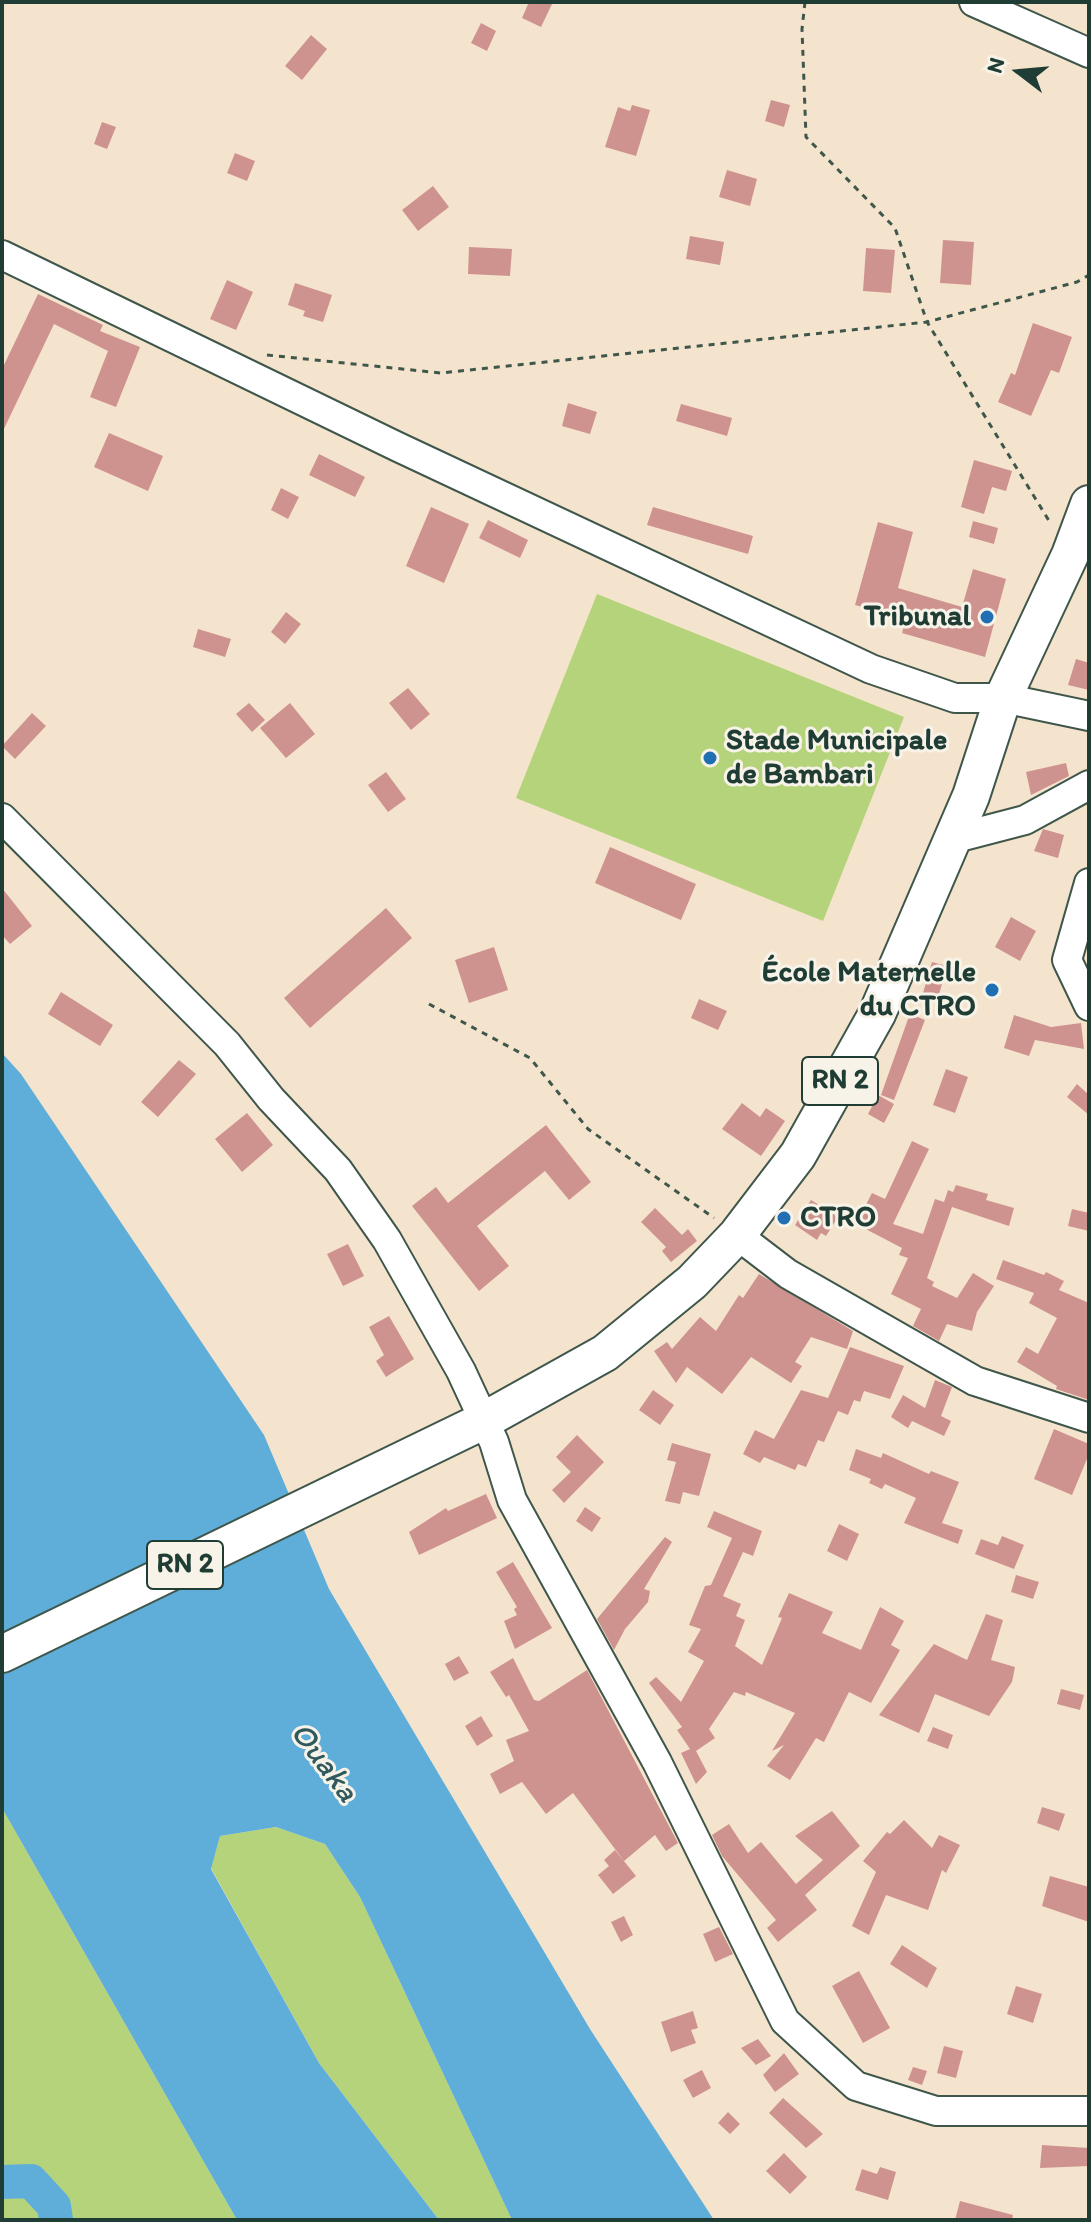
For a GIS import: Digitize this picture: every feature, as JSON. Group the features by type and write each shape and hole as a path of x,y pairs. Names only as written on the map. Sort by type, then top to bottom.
{"main road":[{"name":"RN 2","path":"2,1654 483,1421 605,1353 692,1282 737,1235 798,1155 877,1014 952,839 1003,698 1070,555 1089,504"}],"street":[{"path":"974,2 1089,53"},
{"path":"2,255 808,641 955,698 1003,698 1089,716"},
{"path":"952,839 1025,820 1089,785"},
{"path":"2,818 227,1044 271,1099 338,1170 411,1279 461,1371 494,1442 512,1500 657,1762 785,2021 856,2086 936,2111 1089,2111"},
{"path":"1089,883 1067,960 1089,1006"},
{"path":"737,1235 788,1274 975,1381 1089,1418"}],"path":[{"path":"805,2 802,29 806,137 895,228 927,322 1070,555"},
{"path":"260,355 441,373 927,322 1077,282 1089,275"},
{"path":"429,1004 530,1058 588,1129 737,1235"}],"green space":[{"name":"Stade Municipale de Bambari","path":"597,594 904,717 823,921 516,798"},
{"path":"2,1808 237,2220 2,2220"},
{"path":"276,1827 325,1844 360,1897 512,2220 439,2220 319,2063 211,1868 220,1836"}],"water":[{"name":"Ouaka","path":"2,1053 21,1074 264,1435 329,1589 590,2029 714,2220 512,2220 360,1897 325,1844 276,1827 220,1836 211,1869 319,2063 439,2220 237,2220 2,1808"}],"building":[{"path":"529,2 553,2 541,27 522,18"},
{"path":"481,23 496,31 487,51 471,43"},
{"path":"311,35 327,49 302,80 285,66"},
{"path":"771,100 790,105 784,127 765,121"},
{"path":"632,105 650,110 636,156 605,147 618,107 630,111"},
{"path":"102,122 116,127 107,149 94,144"},
{"path":"235,153 255,161 247,181 227,173"},
{"path":"727,170 757,179 750,206 719,197"},
{"path":"433,186 449,207 418,231 402,210"},
{"path":"690,236 724,242 720,265 686,259"},
{"path":"943,240 974,242 971,285 940,283"},
{"path":"469,247 512,249 510,276 468,274"},
{"path":"866,248 895,250 891,293 863,291"},
{"path":"227,280 253,292 236,330 210,319"},
{"path":"295,283 332,295 323,322 303,316 305,311 288,305"},
{"path":"38,294 103,325 100,331 140,347 116,407 90,397 108,351 54,324 2,433 2,369"},
{"path":"1033,323 1072,337 1059,373 1051,370 1031,416 998,402 1011,373 1015,375"},
{"path":"568,403 597,412 590,434 562,426"},
{"path":"681,404 732,418 727,436 676,421"},
{"path":"109,433 163,456 148,491 94,467"},
{"path":"319,454 365,477 355,497 309,475"},
{"path":"974,460 1012,471 1006,491 992,487 984,514 961,507"},
{"path":"281,488 299,497 288,519 271,510"},
{"path":"431,507 469,524 444,583 406,566"},
{"path":"653,507 753,536 748,554 647,525"},
{"path":"488,520 528,540 520,558 479,538"},
{"path":"973,521 998,528 994,544 969,537"},
{"path":"878,522 913,532 898,588 962,607 973,569 1006,579 985,657 902,633 906,619 855,605"},
{"path":"286,612 301,624 285,644 271,632"},
{"path":"198,629 231,639 225,657 193,647"},
{"path":"1076,659 1089,663 1089,690 1068,685"},
{"path":"408,688 430,714 411,730 389,703"},
{"path":"249,703 265,720 252,732 236,714"},
{"path":"290,703 315,734 286,758 260,728"},
{"path":"32,713 46,726 15,759 2,746"},
{"path":"1066,763 1069,776 1031,795 1026,772"},
{"path":"386,772 406,799 388,812 368,785"},
{"path":"1043,829 1064,835 1058,858 1034,851"},
{"path":"610,847 696,884 681,920 595,883"},
{"path":"2,888 32,926 10,944 2,935"},
{"path":"386,908 412,938 310,1028 284,998"},
{"path":"1011,917 1036,931 1020,961 995,947"},
{"path":"494,947 508,990 469,1003 455,960"},
{"path":"932,962 947,966 938,998 923,993"},
{"path":"61,992 113,1025 100,1046 48,1014"},
{"path":"699,999 727,1011 718,1030 691,1018"},
{"path":"913,1015 925,1020 894,1100 881,1095 908,1019"},
{"path":"1014,1015 1051,1027 1081,1023 1084,1049 1035,1040 1029,1056 1004,1048"},
{"path":"179,1060 196,1074 158,1117 141,1102"},
{"path":"946,1069 968,1077 955,1113 933,1105"},
{"path":"1077,1084 1089,1095 1089,1115 1067,1097"},
{"path":"878,1095 894,1104 884,1123 868,1114"},
{"path":"742,1103 760,1117 766,1108 785,1121 761,1156 722,1129"},
{"path":"247,1113 273,1145 242,1172 215,1139"},
{"path":"546,1125 591,1182 569,1200 545,1171 477,1226 509,1266 479,1291 412,1206 436,1187 448,1203"},
{"path":"912,1141 929,1149 893,1224 923,1234 935,1199 944,1202 948,1190 953,1192 956,1185 988,1194 986,1200 1014,1208 1009,1226 952,1207 927,1278 934,1282 932,1286 957,1298 973,1273 994,1286 977,1312 972,1331 947,1324 939,1341 913,1326 921,1309 891,1294 908,1258 899,1255 902,1248 856,1224 872,1193 885,1199"},
{"path":"811,1200 838,1217 826,1236 821,1233 817,1240 795,1225"},
{"path":"655,1208 682,1235 688,1229 697,1241 671,1262 662,1251 666,1247 641,1222"},
{"path":"1072,1209 1089,1213 1089,1231 1068,1226"},
{"path":"348,1244 364,1276 343,1286 327,1254"},
{"path":"1003,1260 1044,1275 1046,1272 1064,1281 1059,1290 1089,1303 1089,1400 1056,1389 1057,1386 1017,1362 1026,1347 1038,1354 1057,1318 1029,1303 1034,1293 996,1279"},
{"path":"759,1274 853,1331 847,1349 811,1337 795,1362 802,1366 791,1383 751,1357 722,1394 687,1367 676,1383 654,1351 667,1342 672,1349 700,1317 716,1331 739,1295 743,1298"},
{"path":"389,1316 414,1359 386,1377 376,1361 384,1355 369,1327"},
{"path":"850,1347 904,1366 890,1399 864,1391 860,1402 854,1400 848,1415 838,1411 824,1442 818,1440 806,1467 798,1464 795,1470 764,1457 760,1463 743,1454 755,1430 774,1439 801,1390 828,1398"},
{"path":"935,1380 952,1387 941,1416 951,1421 944,1436 912,1421 908,1428 891,1417 903,1395 925,1408"},
{"path":"653,1390 674,1405 660,1425 639,1410"},
{"path":"1054,1429 1089,1444 1089,1454 1072,1495 1034,1479"},
{"path":"577,1435 604,1462 564,1503 552,1490 571,1472 556,1457"},
{"path":"672,1443 711,1454 699,1496 683,1492 680,1504 665,1501 676,1462 667,1460"},
{"path":"856,1449 881,1458 883,1453 929,1474 931,1471 959,1482 942,1523 963,1530 958,1544 904,1523 916,1498 885,1484 882,1489 869,1483 871,1479 849,1470"},
{"path":"486,1494 497,1518 419,1555 409,1532 446,1508 448,1511"},
{"path":"585,1507 601,1518 592,1532 576,1521"},
{"path":"714,1511 762,1531 753,1556 743,1552 723,1596 741,1604 736,1616 745,1620 735,1646 762,1665 789,1593 833,1612 822,1633 861,1650 880,1607 904,1621 891,1645 900,1650 871,1703 849,1692 824,1742 816,1738 790,1780 767,1766 784,1745 772,1751 795,1713 746,1692 745,1696 734,1692 709,1729 715,1738 696,1751 707,1772 696,1784 681,1753 690,1749 677,1730 682,1727 649,1683 656,1677 681,1702 704,1661 688,1652 701,1629 689,1625 705,1586 711,1585 732,1538 707,1527"},
{"path":"839,1524 859,1534 847,1561 827,1551"},
{"path":"1002,1536 1024,1545 1014,1569 975,1554 981,1539 998,1545"},
{"path":"665,1537 672,1542 644,1589 650,1591 648,1602 625,1629 614,1650 597,1619"},
{"path":"513,1562 552,1628 515,1649 504,1621 517,1615 514,1609 517,1607 496,1572"},
{"path":"1016,1575 1039,1582 1033,1599 1011,1592"},
{"path":"986,1614 1003,1620 991,1660 1015,1667 1012,1682 989,1716 935,1694 919,1733 879,1715 934,1644 967,1660"},
{"path":"459,1656 469,1673 454,1681 445,1664"},
{"path":"513,1658 534,1700 539,1701 587,1670 678,1843 666,1851 655,1835 624,1861 573,1793 546,1814 522,1782 500,1794 490,1774 514,1761 506,1740 529,1731 509,1695 506,1697 490,1672"},
{"path":"1061,1689 1084,1695 1080,1710 1057,1704"},
{"path":"481,1716 493,1736 477,1746 465,1726"},
{"path":"933,1727 953,1735 948,1749 927,1741"},
{"path":"1042,1807 1065,1814 1059,1831 1037,1823"},
{"path":"832,1811 860,1846 805,1895 817,1910 778,1942 767,1928 776,1920 722,1856 712,1835 729,1824 748,1853 761,1842 796,1884 823,1860 795,1836"},
{"path":"904,1820 932,1848 939,1835 960,1845 946,1873 942,1870 928,1910 886,1895 869,1935 852,1926 876,1872 863,1861 887,1832 890,1834"},
{"path":"615,1850 636,1876 613,1894 598,1875 609,1866 604,1860"},
{"path":"1050,1876 1089,1887 1089,1922 1042,1906"},
{"path":"624,1916 633,1935 621,1942 611,1922"},
{"path":"719,1927 733,1954 715,1962 703,1934"},
{"path":"902,1945 937,1968 927,1988 890,1964"},
{"path":"859,1971 890,2028 863,2043 832,1986"},
{"path":"1016,1986 1042,1994 1033,2023 1007,2014"},
{"path":"693,2011 698,2028 691,2030 696,2043 671,2052 661,2022"},
{"path":"758,2039 771,2056 756,2065 741,2048"},
{"path":"944,2046 963,2051 956,2078 937,2073"},
{"path":"784,2053 799,2074 775,2092 763,2075"},
{"path":"913,2067 927,2071 922,2085 908,2080"},
{"path":"702,2070 711,2088 693,2098 683,2080"},
{"path":"783,2098 823,2134 806,2148 769,2113"},
{"path":"728,2112 740,2124 730,2134 718,2123"},
{"path":"1042,2145 1089,2148 1089,2166 1040,2168"},
{"path":"784,2153 807,2177 790,2194 766,2171"},
{"path":"880,2167 896,2172 888,2200 855,2190 862,2169 877,2174"},
{"path":"960,2201 1013,2215 1012,2220 955,2220"}],"waterway":[{"path":"2,2182 31,2181 54,2206 56,2220"}],"place":[{"name":"Tribunal","path":"987,617"},
{"name":"Stade Municipale de Bambari","path":"710,758"},
{"name":"École Maternelle du CTRO","path":"992,990"},
{"name":"CTRO","path":"784,1218"}]}
